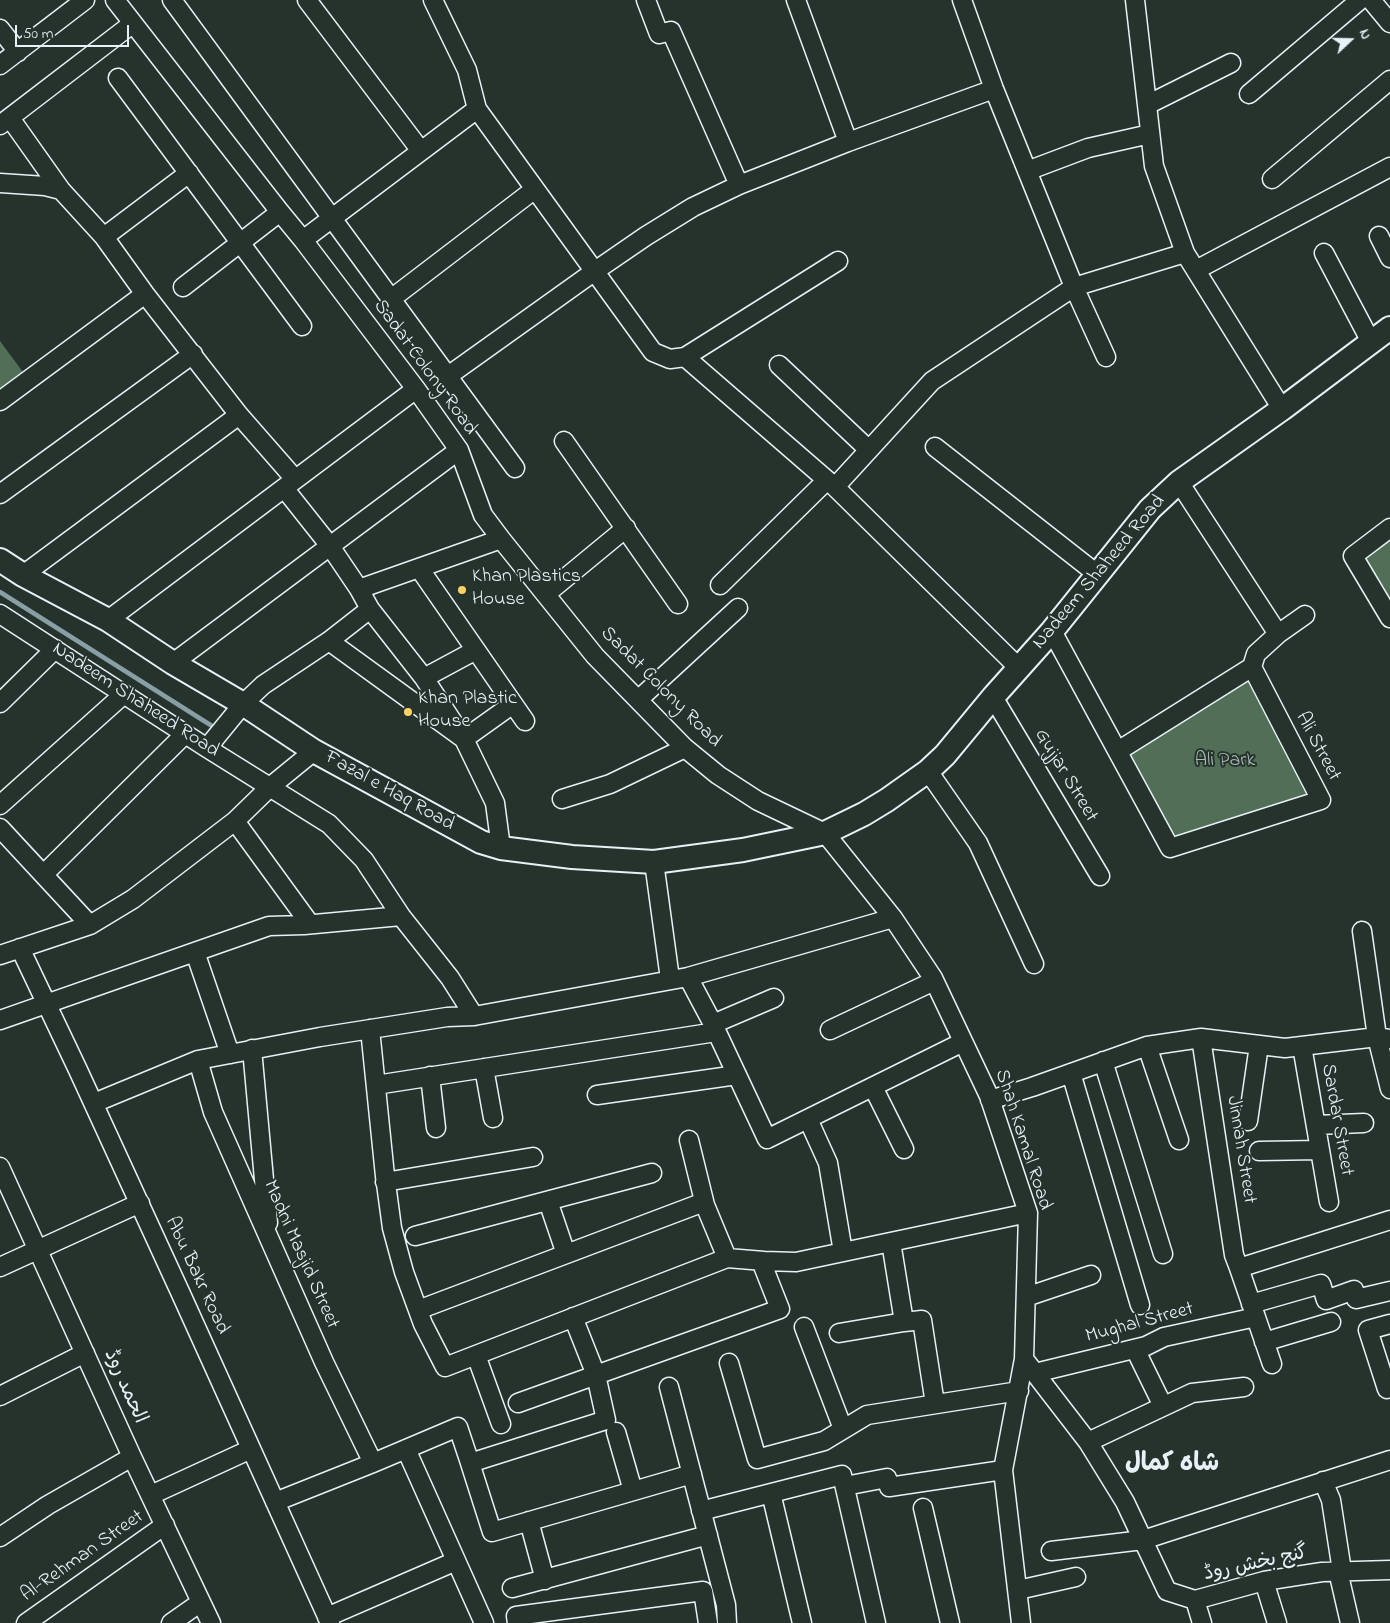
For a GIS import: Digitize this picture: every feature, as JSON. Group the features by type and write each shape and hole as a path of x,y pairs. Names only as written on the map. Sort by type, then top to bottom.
{"main road":[{"name":"Nadeem Shaheed Road","path":"825,832 864,814 928,771 1052,631 1150,509 1179,482 1282,409 1390,328"},
{"name":"Fazal e Haq Road","path":"0,560 23,575 108,620 173,663 243,704 314,751 481,842 500,848 572,857 654,862 743,850 825,832"}],"street":[{"path":"0,65 85,0"},
{"name":"Sadat Colony Road","path":"116,0 132,24 304,240 416,388 458,450 483,515 595,656 685,748 718,775 758,801 825,832"},
{"path":"172,0 515,468"},
{"path":"307,0 421,151"},
{"path":"433,0 467,70 477,109 653,352 670,359 685,357 838,262"},
{"path":"646,0 658,34 671,31 740,185"},
{"path":"796,0 848,142"},
{"path":"962,0 994,89 1027,171 1074,287 1106,357"},
{"path":"1249,94 1360,0"},
{"path":"1371,0 1390,23"},
{"path":"1139,1 1154,166 1185,253 1282,409"},
{"path":"132,24 5,122 104,237 145,294 239,415 290,484 360,589 370,609 424,678 464,739 495,803 500,848"},
{"path":"0,29 18,52"},
{"path":"1147,105 1231,63"},
{"path":"118,78 302,326"},
{"path":"1272,179 1390,80"},
{"path":"448,376 595,271 693,207 740,185 848,142 994,89"},
{"path":"304,240 477,109"},
{"path":"1027,171 1088,148 1150,134"},
{"path":"1196,270 1390,167"},
{"path":"104,237 189,173"},
{"path":"0,182 45,186 62,190"},
{"path":"391,299 535,189"},
{"path":"183,287 280,212"},
{"path":"1379,236 1390,258"},
{"path":"720,585 869,450 932,381 1074,287 1185,253"},
{"path":"1324,253 1371,342"},
{"path":"0,400 145,294"},
{"path":"0,494 193,354"},
{"path":"685,357 831,484 1019,668"},
{"path":"779,365 869,450"},
{"path":"108,620 416,388"},
{"path":"23,575 239,415"},
{"path":"564,441 678,604"},
{"path":"934,447 1097,574"},
{"path":"173,663 458,450"},
{"path":"1179,482 1278,634"},
{"path":"546,594 626,528"},
{"path":"1390,528 1353,556 1390,618"},
{"path":"360,589 501,539"},
{"path":"419,568 525,721"},
{"path":"638,700 738,608"},
{"path":"207,748 243,704 263,685 329,641 370,609"},
{"name":"Nadeem Shaheed Road","path":"0,614 185,734 330,824 364,860 401,916 450,978 474,1016"},
{"path":"1118,751 1252,667 1256,654 1278,634 1305,615"},
{"name":"Ali Street","path":"1052,631 1170,848 1321,800 1252,667"},
{"path":"329,641 464,739"},
{"path":"0,703 55,649"},
{"path":"424,678 476,650"},
{"path":"0,805 124,694"},
{"name":"Gujjar Street","path":"993,697 1100,876"},
{"path":"464,739 514,704"},
{"path":"44,874 185,734"},
{"path":"562,799 610,784 685,748"},
{"path":"0,955 90,925 134,899 234,821 270,787 314,751"},
{"path":"928,771 978,843 1034,964"},
{"path":"234,821 310,924"},
{"path":"0,828 90,925"},
{"name":"Shah Kamal Road","path":"825,832 893,918 934,981 990,1100 1028,1213 1024,1358 1003,1470 1021,1623"},
{"path":"654,862 670,979"},
{"path":"0,1020 269,926 401,916"},
{"path":"94,1103 198,1060 370,1029 447,1017 474,1016 688,977 893,918"},
{"path":"1362,931 1383,1038 1390,1089"},
{"name":"Abu Bakr Road","path":"20,948 94,1103 328,1620"},
{"path":"195,952 230,1054"},
{"path":"688,977 767,1140 963,1042"},
{"path":"830,1030 934,981"},
{"path":"376,1084 484,1068 714,1028 774,998"},
{"path":"370,1029 385,1182 392,1228 404,1272 423,1324 445,1367 726,1258 796,1262 1028,1213"},
{"path":"990,1100 1147,1046 1201,1038 1285,1048 1383,1038"},
{"name":"Jinnah Street","path":"1201,1038 1234,1254 1272,1364"},
{"path":"1248,1120 1259,1045"},
{"path":"1147,1046 1179,1140"},
{"name":"Sardar Street","path":"1302,1046 1329,1202"},
{"path":"252,1049 269,1239"},
{"name":"Madni Masjid Street","path":"198,1060 213,1112 324,1362 373,1463"},
{"path":"1103,1061 1163,1254"},
{"path":"484,1068 493,1118"},
{"path":"1071,1073 1140,1305"},
{"path":"597,1094 736,1075"},
{"path":"430,1076 436,1128"},
{"path":"873,1087 904,1149"},
{"path":"808,1119 828,1163 843,1252"},
{"path":"1316,1125 1364,1123"},
{"path":"689,1140 704,1202 726,1258"},
{"path":"1259,1151 1320,1150"},
{"path":"385,1182 533,1157"},
{"name":"الحمد روڈ","path":"0,1167 132,1457 211,1623"},
{"path":"415,1236 652,1173"},
{"path":"548,1201 566,1254"},
{"path":"418,1310 704,1202"},
{"path":"0,1267 140,1204"},
{"path":"1239,1268 1390,1220"},
{"path":"892,1242 904,1322"},
{"path":"518,1403 780,1309 761,1261"},
{"path":"1026,1297 1090,1275"},
{"name":"Mughal Street","path":"1035,1373 1146,1346 1164,1337 1253,1310 1321,1284 1326,1300 1354,1290 1356,1299 1390,1291"},
{"path":"470,1463 606,1420 596,1375 573,1317"},
{"path":"839,1333 922,1320 935,1404"},
{"path":"1264,1342 1331,1322"},
{"path":"1390,1324 1368,1330 1387,1389 1390,1388"},
{"path":"804,1327 843,1429"},
{"path":"1136,1349 1163,1406"},
{"path":"0,1396 85,1353"},
{"path":"476,1355 501,1424"},
{"name":"گنج بخش روڈ","path":"1024,1358 1088,1442 1125,1502 1167,1591 1195,1600 1264,1581 1340,1571 1390,1570"},
{"path":"729,1363 757,1459 824,1441 867,1414 1019,1391"},
{"path":"669,1386 726,1605 727,1623"},
{"path":"1088,1442 1192,1393 1244,1387"},
{"path":"275,1502 458,1427 492,1532 692,1474"},
{"path":"616,1432 633,1491"},
{"path":"406,1449 484,1623"},
{"path":"151,1495 252,1450"},
{"path":"0,1537 62,1496 132,1457"},
{"path":"1051,1551 1143,1540 1390,1460"},
{"path":"845,1486 887,1478 889,1487 1003,1470"},
{"path":"701,1511 842,1475 876,1623"},
{"path":"1323,1481 1331,1500 1340,1571 1350,1623"},
{"path":"771,1493 802,1623"},
{"path":"923,1508 950,1623"},
{"path":"529,1521 545,1580"},
{"name":"Al-Rehman Street","path":"26,1623 165,1525"},
{"path":"512,1588 708,1535"},
{"path":"328,1620 456,1561"},
{"path":"1018,1590 1076,1577"},
{"path":"1264,1581 1277,1623"},
{"path":"517,1623 516,1616 703,1591 708,1623"},
{"path":"1195,1600 1202,1623"},
{"path":"171,1623 201,1602"}],"green space":[{"path":"0,341 28,379 0,398"},
{"path":"1390,533 1390,609 1358,557"},
{"name":"Ali Park","path":"1252,667 1321,800 1170,848 1118,751"}],"waterway":[{"path":"0,592 212,726"}],"place":[{"name":"Khan Plastics House","path":"462,590"},
{"name":"Khan Plastic House","path":"408,712"}],"district":[{"name":"شاہ کمال","path":"1172,1466"}]}
